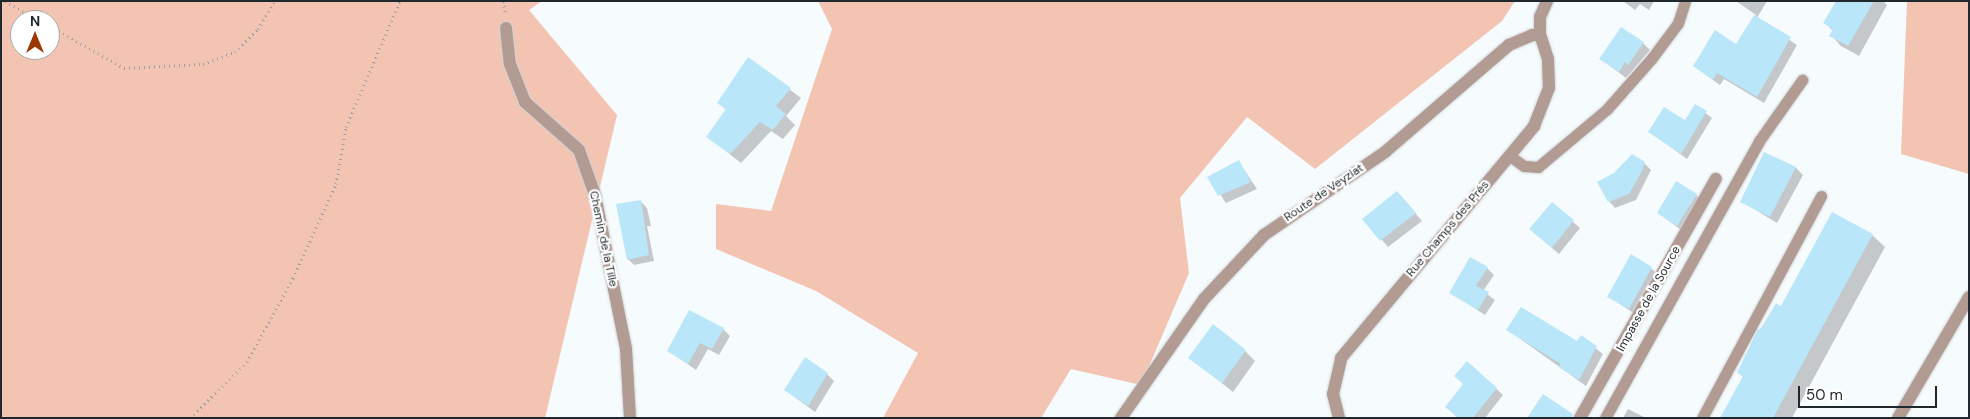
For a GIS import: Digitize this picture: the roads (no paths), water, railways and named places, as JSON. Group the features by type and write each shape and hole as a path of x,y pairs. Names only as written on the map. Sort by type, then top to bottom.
{"street":[{"path":"1540,35 1540,17 1547,1"},
{"name":"Chemin de la Tille","path":"506,28 510,64 525,102 579,150 595,195 626,349 630,418"},
{"name":"Rue Champs des Prés","path":"1339,418 1333,394 1341,358 1534,126 1549,88 1548,59 1540,35"},
{"name":"Route de Veyziat","path":"1120,418 1204,299 1264,235 1385,152 1509,45 1540,35"},
{"name":"Impasse de la Source","path":"1580,418 1716,179"},
{"path":"1898,418 1969,297"}],"lane":[{"path":"1510,156 1524,166 1538,167 1607,109 1663,44 1678,23 1685,1"},
{"path":"1605,418 1759,140 1802,80"},
{"path":"1702,418 1821,196"}]}
